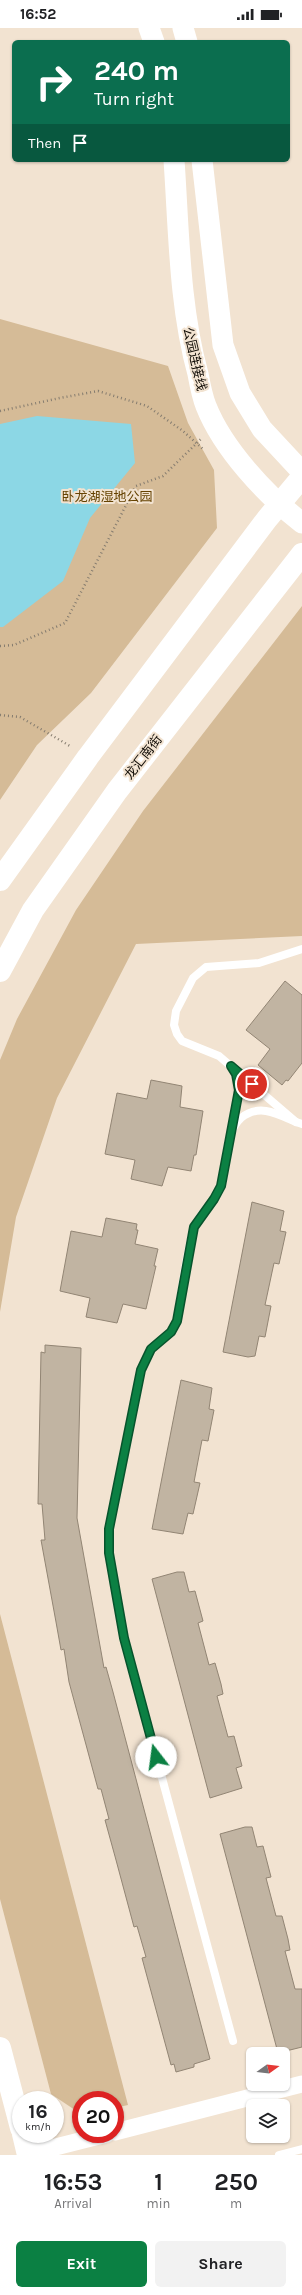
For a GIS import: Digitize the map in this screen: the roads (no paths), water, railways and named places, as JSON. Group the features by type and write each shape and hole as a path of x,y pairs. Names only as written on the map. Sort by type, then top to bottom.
{"main road":[{"path":"0,880 88,757 279,505 302,477"},
{"name":"龙汇南街","path":"0,971 33,910 117,791 302,554"},
{"path":"0,2048 12,2094"}],"street":[{"path":"149,28 153,40"},
{"path":"183,28 186,40"},
{"name":"公园连接线","path":"174,162 182,290 191,350 206,407 232,452 279,505 302,523"},
{"path":"202,162 223,345 240,392 262,429 302,472"},
{"path":"124,2130 302,2084"},
{"path":"26,2148 72,2140"}],"lane":[{"path":"299,1123 219,1056 182,1041 177,1034 174,1025 174,1016 193,978 206,966 259,963 302,949"},
{"path":"231,1066 236,1074 239,1090 221,1186 214,1199 194,1227 177,1321 171,1332 151,1349 141,1370 109,1529 108,1541 124,1638 233,2041"},
{"path":"231,1134 241,1118 259,1111 270,1110 299,1123"},
{"path":"279,2155 302,2149"}],"water":[{"path":"37,416 131,424 135,463 90,518 63,581 3,627 0,627 0,424"}],"park label":[{"name":"卧龙湖湿地公园","path":"107,496"}]}
